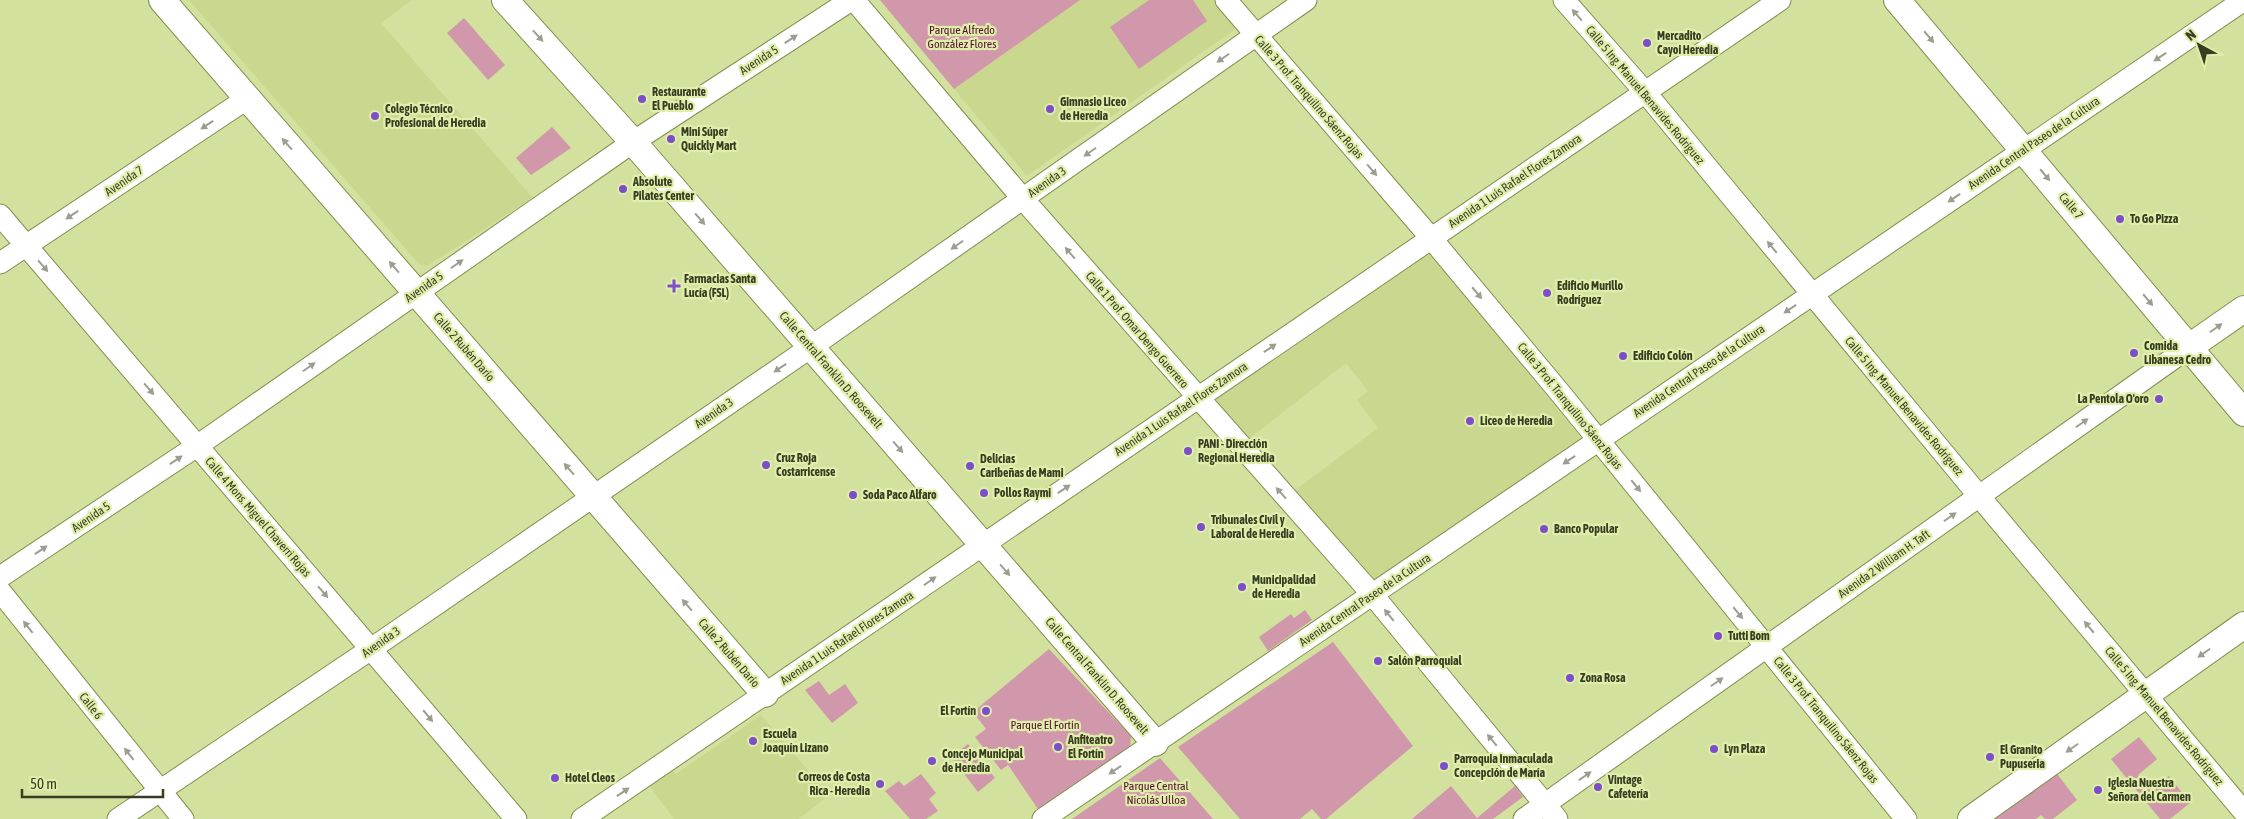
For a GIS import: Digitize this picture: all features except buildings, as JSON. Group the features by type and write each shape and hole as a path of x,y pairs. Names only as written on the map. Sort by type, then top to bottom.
{"main road":[{"name":"Calle 2 Rubén Darío","path":"162,0 765,694"},
{"name":"Calle Central Franklin D. Roosevelt","path":"505,0 633,142 1155,743"},
{"name":"Calle 7","path":"1897,0 2244,413"},
{"name":"Avenida 2 William H. Taft","path":"2188,348 2244,308"},
{"path":"1971,819 2244,625"}],"street":[{"name":"Avenida 5","path":"0,577 197,446 633,142 852,0"},
{"name":"Calle 1 Prof. Omar Dengo Guerrero","path":"852,0 1023,199 1372,594 1551,812"},
{"name":"Calle 3 Prof. Tranquilino Sáenz Rojas","path":"1226,0 1431,238 1599,440 1906,819"},
{"name":"Avenida 3","path":"118,819 371,649 811,347 1306,0"},
{"name":"Calle 5 Ing. Manuel Benavides Rodríguez","path":"1564,0 1645,92 1811,295 2244,812"},
{"name":"Avenida 1 Luis Rafael Flores Zamora","path":"582,819 1780,0"},
{"name":"Avenida Central Paseo de la Cultura","path":"1043,819 2244,0"},
{"name":"Avenida 7","path":"0,264 248,98"},
{"name":"Calle 4 Mons. Miguel Chaverri Rojas","path":"0,215 516,819"},
{"name":"Avenida 2 William H. Taft","path":"1524,819 1551,812 1766,648 2188,348"},
{"name":"Calle 6","path":"0,591 159,792 183,819"}],"shaded area":[{"name":"Colegio Técnico Profesional de Heredia","path":"189,0 412,0 381,23 533,198 427,266 419,264"},
{"path":"1080,0 1214,0 1237,28 1027,176 954,89"},
{"name":"Liceo de Heredia","path":"1431,251 1581,438 1373,583 1294,491 1378,428 1357,400 1368,391 1346,363 1249,439 1215,399"},
{"name":"Escuela Joaquín Lizano","path":"761,715 829,795 799,819 674,819 648,784 670,767 676,774"}],"green space":[{"name":"Parque Alfredo González Flores","path":"880,0 1080,0 954,89"},
{"path":"1149,0 1193,0 1207,21 1139,69 1110,27"},
{"path":"464,18 505,65 488,80 447,33"},
{"path":"552,127 571,148 531,175 516,158"},
{"path":"1305,610 1312,620 1268,651 1259,637 1291,614 1294,618"},
{"path":"1333,642 1413,746 1326,819 1321,819 1312,809 1300,819 1240,819 1178,747"},
{"name":"Parque El Fortín","path":"1049,649 1131,736 1130,747 1038,809 1008,765 1001,770 975,737 986,729 973,712"},
{"path":"819,681 829,695 845,684 858,703 832,723 805,690"},
{"path":"2139,737 2157,759 2138,775 2151,790 2169,776 2190,803 2170,819 2160,819 2111,759"},
{"path":"968,744 995,778 978,792 951,757"},
{"name":"Parque Central Nicolás Ulloa","path":"1160,758 1213,819 1072,819"},
{"path":"2055,771 2077,800 2053,819 2045,819 2041,815 2036,819 1987,819"},
{"path":"921,774 936,793 929,799 938,811 926,819 910,819 885,791 899,781 904,786"},
{"path":"1451,786 1477,818 1515,786 1523,797 1493,819 1412,819"}],"place":[{"name":"Mercadito Cayoi Heredia","path":"1647,43"},
{"name":"Restaurante El Pueblo","path":"642,99"},
{"name":"Gimnasio Liceo de Heredia","path":"1050,109"},
{"name":"Colegio Técnico Profesional de Heredia","path":"375,116"},
{"name":"Mini Súper Quickly Mart","path":"671,139"},
{"name":"Absolute Pilates Center","path":"623,189"},
{"name":"To Go Pizza","path":"2120,219"},
{"name":"Farmacias Santa Lucía (FSL)","path":"674,286"},
{"name":"Edificio Murillo Rodríguez","path":"1547,293"},
{"name":"Comida Libanesa Cedro","path":"2134,353"},
{"name":"Edificio Colón","path":"1623,356"},
{"name":"La Pentola O'oro","path":"2159,399"},
{"name":"Liceo de Heredia","path":"1470,421"},
{"name":"PANI - Dirección Regional Heredia","path":"1188,451"},
{"name":"Cruz Roja Costarricense","path":"766,465"},
{"name":"Delicias Caribeñas de Mami","path":"970,466"},
{"name":"Pollos Raymi","path":"984,493"},
{"name":"Soda Paco Alfaro","path":"853,495"},
{"name":"Tribunales Civil y Laboral de Heredia","path":"1201,527"},
{"name":"Banco Popular","path":"1544,529"},
{"name":"Municipalidad de Heredia","path":"1242,587"},
{"name":"Tutti Bom","path":"1718,636"},
{"name":"Salón Parroquial","path":"1378,661"},
{"name":"Zona Rosa","path":"1570,678"},
{"name":"El Fortín","path":"986,711"},
{"name":"Escuela Joaquín Lizano","path":"753,741"},
{"name":"Anfiteatro El Fortín","path":"1058,747"},
{"name":"Lyn Plaza","path":"1714,749"},
{"name":"El Granito Pupuseria","path":"1990,757"},
{"name":"Concejo Municipal de Heredia","path":"932,761"},
{"name":"Parroquia Inmaculada Concepción de María","path":"1444,766"},
{"name":"Hotel Cleos","path":"555,778"},
{"name":"Correos de Costa Rica - Heredia","path":"880,784"},
{"name":"Vintage Cafetería","path":"1598,787"},
{"name":"Iglesia Nuestra Señora del Carmen","path":"2098,790"}]}
